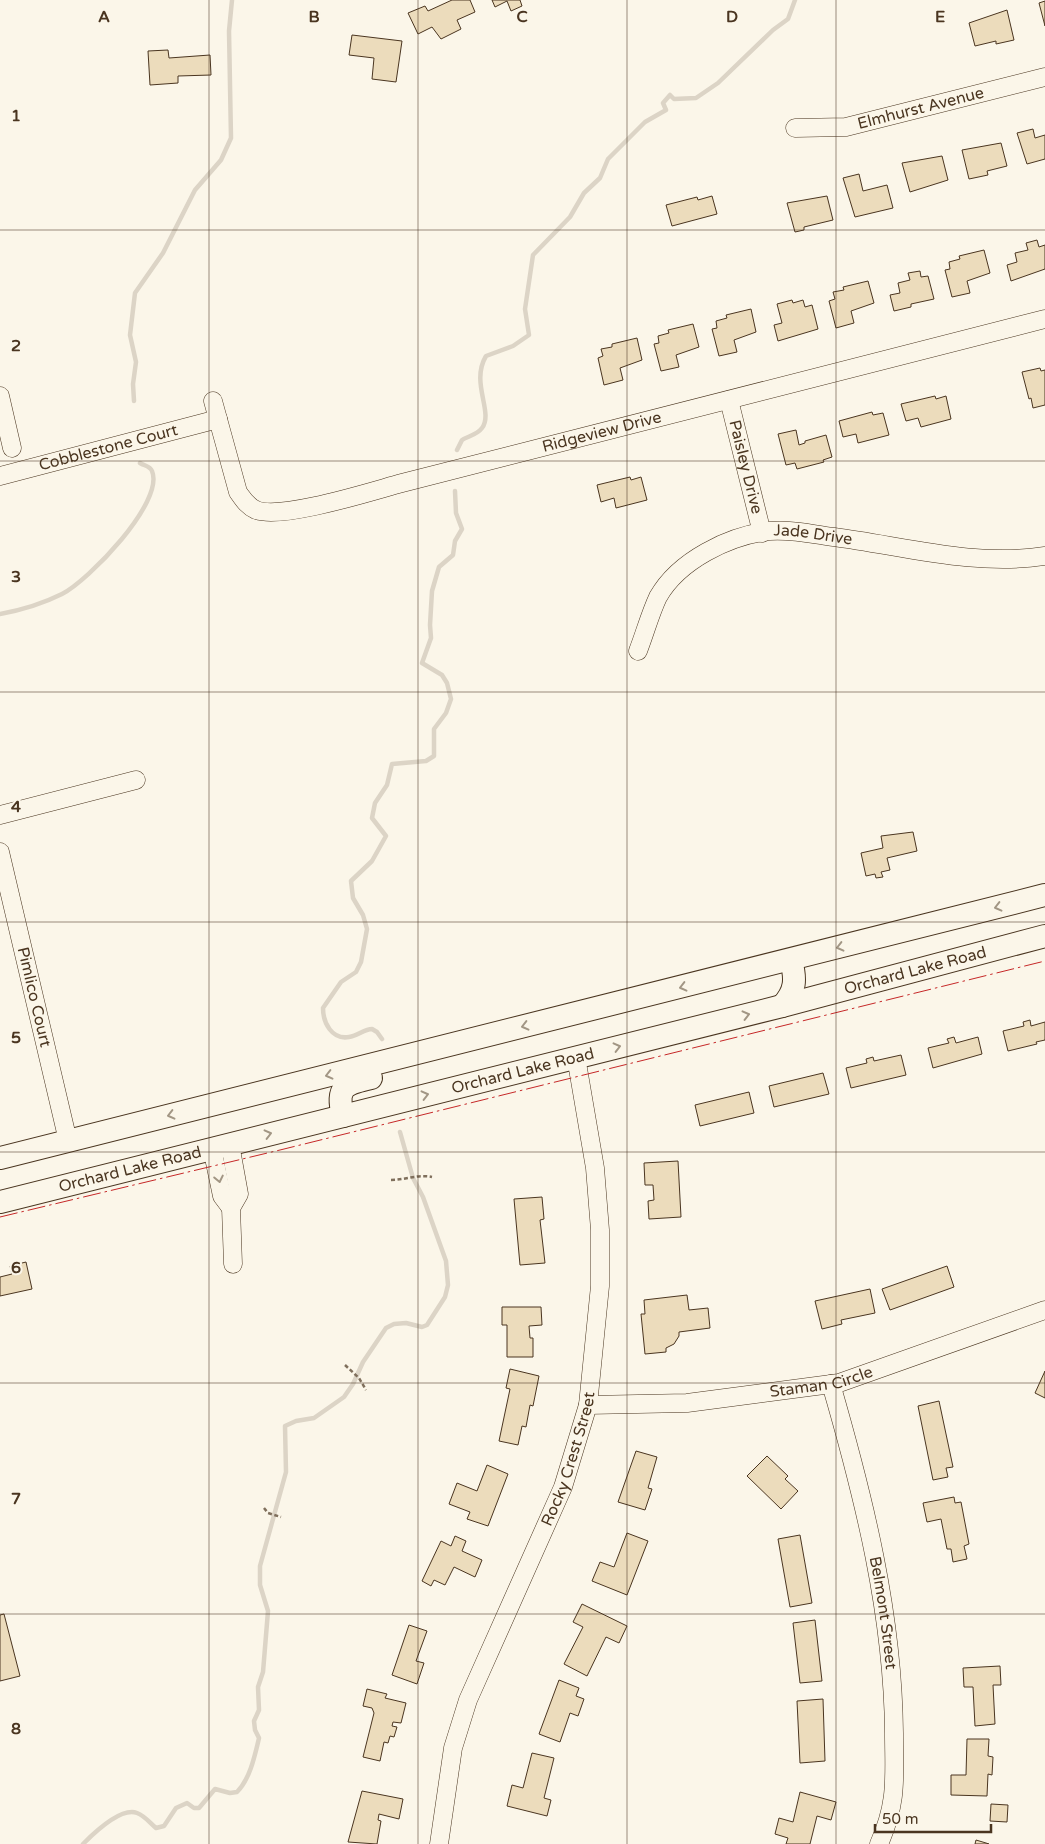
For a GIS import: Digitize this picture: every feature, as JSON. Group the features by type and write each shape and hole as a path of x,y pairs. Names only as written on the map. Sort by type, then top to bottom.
{"main road":[{"path":"0,1158 1045,895"},
{"name":"Orchard Lake Road","path":"0,1202 782,1006 1045,936"},
{"path":"782,1006 793,992 795,984 791,960"},
{"path":"343,1116 339,1100 341,1090 348,1084 453,1058 478,1038"}],"street":[{"name":"Elmhurst Avenue","path":"795,128 846,126 1045,77"},
{"name":"Ridgeview Drive","path":"213,401 238,492 245,503 256,510 269,513 299,509 347,497 1045,319"},
{"path":"0,396 2,414 12,448"},
{"name":"Paisley Drive","path":"729,400 762,533"},
{"name":"Cobblestone Court","path":"0,476 218,419"},
{"name":"Jade Drive","path":"638,651 658,597 673,578 703,554 742,537 770,531 808,533 1003,560 1045,556"},
{"path":"0,815 136,780"},
{"name":"Pimlico Court","path":"0,852 68,1141"},
{"name":"Rocky Crest Street","path":"439,1844 453,1748 468,1700 563,1487 588,1405 600,1286 600,1230 596,1168 576,1057"},
{"path":"221,1146 222,1196 231,1208 233,1264"},
{"name":"Staman Circle","path":"588,1405 687,1403 831,1384 871,1373 1045,1310"},
{"name":"Belmont Street","path":"831,1384 866,1514 887,1625 894,1685 894,1801 879,1844"}],"path":[{"path":"391,1180 408,1180 423,1175 432,1177"},
{"path":"345,1366 360,1378 366,1390"},
{"path":"264,1508 268,1513 281,1517"}],"building":[{"path":"452,0 470,0 475,12 457,20 461,29 441,39 432,27 418,34 408,13 425,6 428,11"},
{"path":"492,0 520,0 522,6 511,11 507,1 495,7"},
{"path":"1045,1 1045,26 1039,3"},
{"path":"1007,10 1014,40 996,44 996,41 975,46 969,23"},
{"path":"352,35 402,41 396,82 372,79 374,58 349,55"},
{"path":"168,50 169,58 210,55 211,75 178,76 178,83 150,85 148,51"},
{"path":"1033,129 1035,138 1045,135 1045,159 1027,164 1017,133"},
{"path":"1001,143 1007,166 987,171 988,175 969,179 962,150"},
{"path":"942,156 948,180 910,192 902,163"},
{"path":"859,174 863,191 887,185 893,208 855,217 843,178"},
{"path":"712,196 717,214 672,226 666,205 697,197 698,200"},
{"path":"827,196 833,220 804,227 804,230 795,232 787,203"},
{"path":"1037,240 1039,247 1045,245 1045,269 1011,281 1007,265 1017,262 1015,253 1028,250 1026,243"},
{"path":"984,250 990,273 967,281 970,293 952,297 945,270 950,269 949,262 960,259 959,256"},
{"path":"920,271 921,277 928,276 934,299 911,304 911,307 894,311 890,295 900,293 898,283 910,280 908,273"},
{"path":"868,281 874,303 851,311 854,323 836,328 829,301 835,299 833,292 844,290 843,287"},
{"path":"792,300 793,303 803,300 805,307 812,305 818,329 778,341 774,325 782,323 777,304"},
{"path":"751,309 756,332 734,340 737,352 719,356 712,329 717,328 716,321 727,318 726,315"},
{"path":"693,324 699,347 676,355 679,367 661,371 654,344 659,343 658,336 669,333 668,330"},
{"path":"637,338 642,360 620,368 623,380 604,385 598,358 603,356 601,349 612,347 612,344"},
{"path":"1040,368 1041,371 1045,370 1045,405 1033,408 1022,372"},
{"path":"935,396 936,399 946,396 951,419 921,427 918,418 906,421 901,404"},
{"path":"872,412 873,415 883,413 889,435 858,443 856,434 843,437 839,421"},
{"path":"796,430 799,445 805,443 805,441 826,435 832,457 823,460 824,462 797,469 795,463 786,465 778,434"},
{"path":"630,477 631,480 641,477 647,500 616,508 614,498 601,502 597,485"},
{"path":"913,832 917,851 887,858 890,870 881,872 883,877 876,878 875,874 866,876 861,853 883,848 881,836"},
{"path":"1030,1020 1031,1026 1045,1022 1045,1040 1036,1042 1037,1044 1008,1051 1003,1031 1024,1026 1023,1022"},
{"path":"954,1037 956,1043 978,1037 982,1054 933,1068 928,1048 949,1043 947,1039"},
{"path":"901,1055 906,1075 851,1088 846,1068 867,1063 866,1059 873,1057 874,1061"},
{"path":"823,1073 829,1094 774,1107 769,1086"},
{"path":"749,1092 754,1113 700,1126 695,1105"},
{"path":"678,1161 681,1217 649,1219 648,1201 654,1200 653,1185 645,1185 644,1163"},
{"path":"542,1197 544,1219 540,1220 545,1263 520,1265 514,1199"},
{"path":"26,1262 32,1289 0,1296 0,1277 12,1274 10,1266"},
{"path":"947,1266 954,1287 890,1310 882,1289"},
{"path":"870,1289 875,1313 841,1320 842,1324 822,1329 815,1301"},
{"path":"687,1295 689,1310 708,1308 710,1328 679,1332 679,1336 674,1344 666,1348 666,1352 645,1354 641,1314 645,1314 644,1300"},
{"path":"502,1307 541,1307 542,1325 529,1326 530,1338 533,1338 533,1357 507,1357 507,1325 502,1325"},
{"path":"510,1369 539,1376 533,1406 530,1405 526,1427 522,1426 518,1445 499,1441 510,1389 506,1388"},
{"path":"1045,1371 1045,1398 1035,1393"},
{"path":"939,1401 953,1467 946,1468 948,1477 933,1480 918,1406"},
{"path":"636,1451 657,1457 648,1488 652,1489 645,1510 618,1502"},
{"path":"767,1456 788,1476 785,1479 798,1491 781,1509 747,1476"},
{"path":"487,1465 508,1474 488,1526 467,1519 470,1512 449,1504 457,1483 477,1491"},
{"path":"954,1497 955,1503 961,1502 969,1544 964,1546 967,1559 953,1562 951,1549 947,1549 941,1519 927,1522 923,1503"},
{"path":"627,1533 648,1541 627,1595 592,1581 600,1562 614,1567"},
{"path":"800,1535 812,1603 790,1607 778,1539"},
{"path":"455,1536 466,1541 462,1551 482,1560 475,1577 454,1567 445,1585 434,1580 431,1586 422,1581 441,1541 451,1546"},
{"path":"582,1604 627,1626 619,1643 606,1637 587,1676 564,1664 583,1627 573,1622"},
{"path":"4,1614 20,1676 0,1681 0,1615"},
{"path":"815,1620 822,1681 800,1683 793,1623"},
{"path":"409,1625 427,1631 416,1661 424,1663 417,1684 392,1675"},
{"path":"1000,1666 1001,1685 993,1685 995,1724 975,1726 973,1687 964,1687 963,1668"},
{"path":"559,1680 579,1688 576,1696 584,1699 578,1716 570,1713 560,1742 539,1734"},
{"path":"367,1689 387,1694 385,1698 406,1703 401,1723 393,1722 392,1726 397,1727 394,1737 390,1736 388,1743 384,1742 380,1761 363,1757 374,1713 372,1708 363,1706"},
{"path":"823,1699 825,1761 800,1763 797,1701"},
{"path":"967,1739 989,1739 988,1756 993,1757 992,1775 988,1774 987,1796 951,1795 951,1775 966,1775"},
{"path":"532,1753 554,1758 544,1798 551,1800 547,1816 507,1806 512,1785 523,1788"},
{"path":"362,1791 403,1799 399,1819 379,1814 378,1820 381,1821 377,1844 348,1842"},
{"path":"800,1792 836,1802 831,1820 817,1816 810,1844 786,1844 788,1838 775,1834 779,1818 793,1822"},
{"path":"991,1804 1008,1805 1007,1822 990,1821"},
{"path":"976,1840 986,1843 989,1844 975,1844"}],"waterway":[{"path":"134,401 133,384 136,362 130,335 135,293 163,253 195,190 221,160 231,138 229,31 232,0"},
{"path":"457,450 462,440 478,432 485,421 480,376 486,356 513,346 529,335 525,309 533,255 570,217 584,193 600,178 608,159 645,122 666,110 663,103 670,95 674,99 696,98 718,83 773,30 788,19 795,0"},
{"path":"0,614 32,606 62,594 89,574 105,558 136,520 147,501 153,485 151,469 140,463"},
{"path":"382,1039 372,1029 352,1036 338,1036 327,1025 323,1008 341,982 356,972 361,962 367,929 363,915 353,898 351,881 372,861 386,836 372,818 375,803 387,785 392,764 426,761 434,756 434,729 446,713 451,699 447,683 442,675 422,663 431,638 432,591 439,567 453,555 455,541 462,529 456,513 455,491"},
{"path":"83,1844 108,1822 131,1812 142,1816 156,1828 164,1826 176,1808 187,1803 194,1808 199,1808 215,1789 230,1793 237,1792 249,1774 259,1738 255,1730 254,1721 259,1710 258,1687 263,1672 268,1611 260,1585 260,1566 286,1472 285,1426 296,1421 314,1418 344,1397 353,1384 363,1362 386,1328 394,1324 406,1323 422,1327 427,1325 445,1297 448,1285 446,1261 423,1197 413,1178 400,1132"}],"power":[{"path":"0,1217 280,1150 1045,961"}]}
